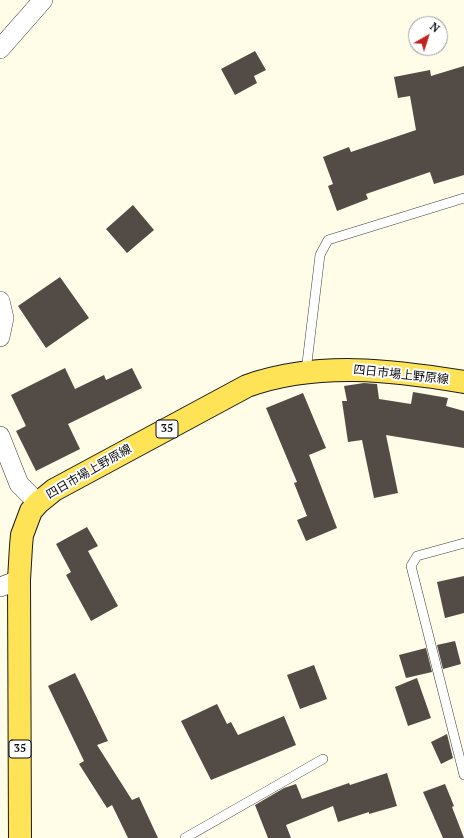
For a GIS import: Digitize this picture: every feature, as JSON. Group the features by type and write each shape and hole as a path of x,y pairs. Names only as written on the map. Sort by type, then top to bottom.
{"main road":[{"name":"四日市場上野原線","path":"20,838 9,583 22,535 31,511 38,502 54,490 248,386 278,376 306,371 364,370 414,374 464,382"}],"street":[{"path":"0,49 43,0"},
{"path":"0,301 4,318 0,337"},
{"path":"0,436 19,484 38,502"}],"lane":[{"path":"306,371 320,255 328,240 464,198"},
{"path":"464,543 417,556 411,566 464,775"},
{"path":"185,838 323,759"}],"building":[{"path":"255,51 266,70 254,76 257,83 235,95 221,69"},
{"path":"464,66 464,175 434,184 430,172 366,194 368,199 337,211 328,186 333,184 323,157 349,147 351,152 416,130 410,96 398,98 394,77 430,70 431,76"},
{"path":"133,205 154,230 127,253 106,229"},
{"path":"60,277 89,318 46,348 18,306"},
{"path":"65,368 75,389 104,375 106,380 132,368 142,388 68,424 80,449 36,471 16,431 26,426 11,395"},
{"path":"364,383 377,384 379,399 411,404 413,392 448,398 446,406 464,411 464,448 386,435 398,493 374,498 362,440 348,442 342,401 347,401 344,386"},
{"path":"303,393 326,448 309,455 337,528 306,541 297,520 307,516 294,483 297,482 266,408"},
{"path":"87,527 98,546 88,551 118,606 91,621 66,575 71,572 56,544"},
{"path":"464,576 464,613 445,618 437,582"},
{"path":"455,641 461,664 443,669 437,645"},
{"path":"426,648 432,672 406,678 399,655"},
{"path":"314,665 327,699 300,709 287,675"},
{"path":"75,673 108,741 97,745 132,800 139,797 158,838 128,838 112,805 107,808 79,764 84,761 48,686"},
{"path":"417,678 431,718 408,726 395,687"},
{"path":"217,704 227,724 231,722 238,735 284,716 296,745 211,780 181,721"},
{"path":"447,734 453,758 441,764 431,742"},
{"path":"387,773 397,806 369,814 369,812 338,822 333,806 286,825 291,838 268,838 255,805 284,788 296,784 302,799 349,783 350,785"},
{"path":"445,784 464,838 443,838 423,792"}]}
